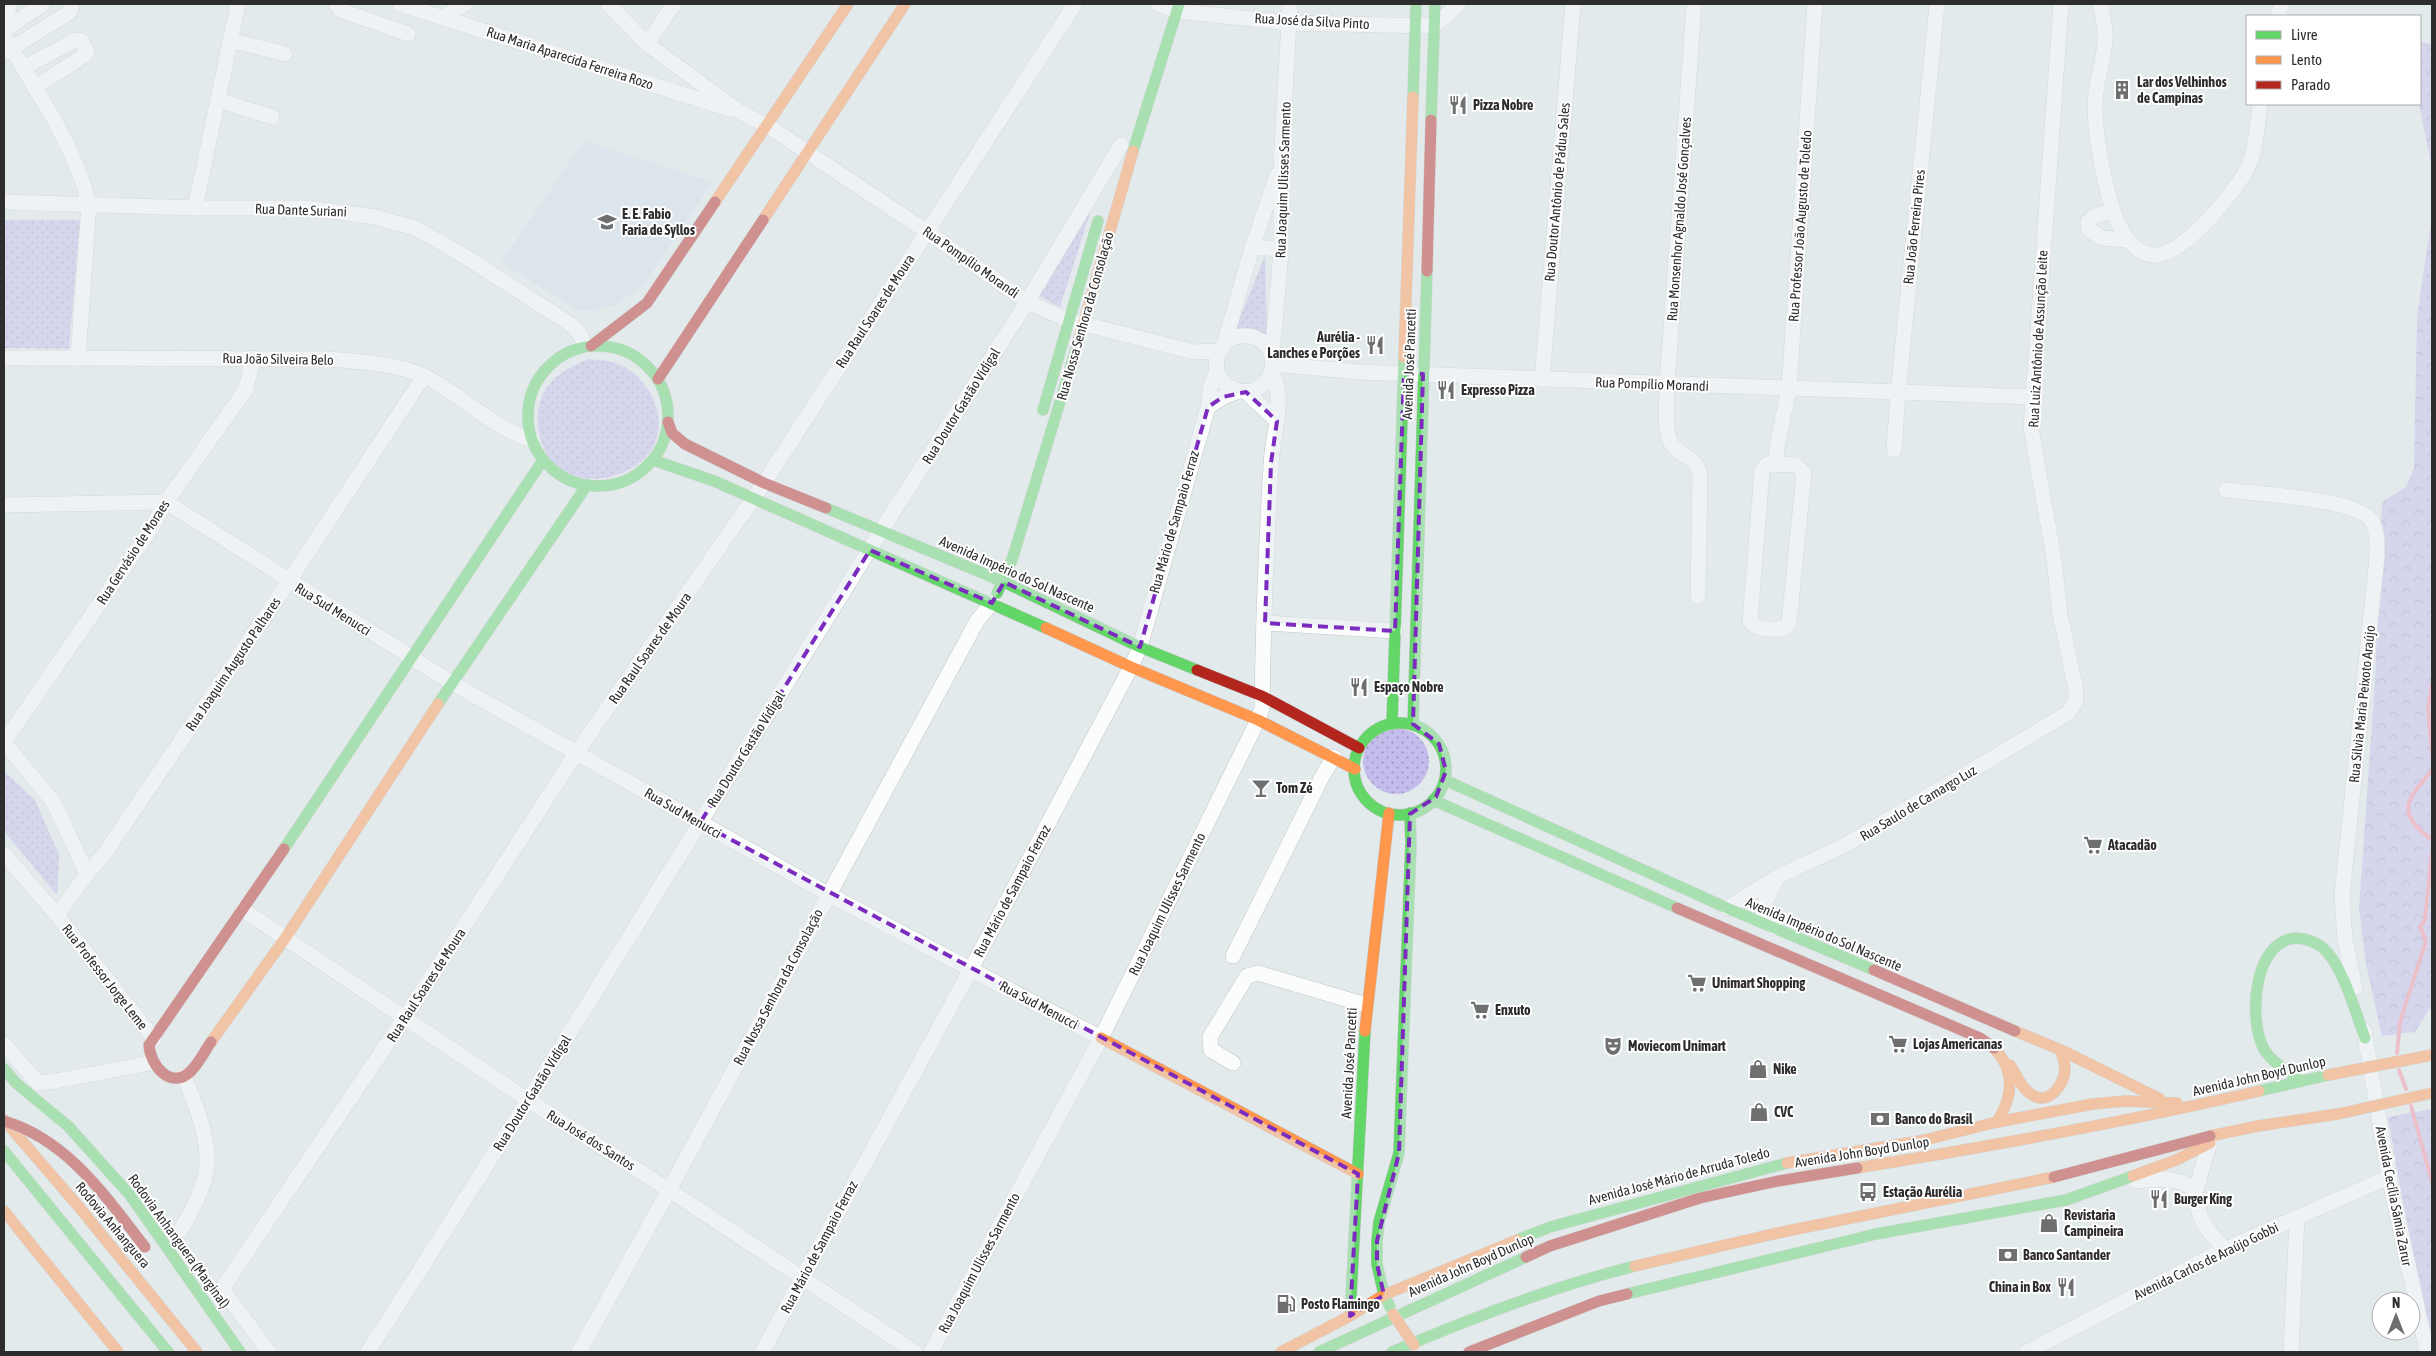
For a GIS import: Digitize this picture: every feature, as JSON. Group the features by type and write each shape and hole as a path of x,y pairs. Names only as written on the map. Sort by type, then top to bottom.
{"main road":[{"path":"588,346 610,347 629,353 645,364 658,379 666,400 668,422 663,442 653,460 639,472 623,481 606,485 587,485 559,474 543,460 532,440 528,423 528,406 533,389 542,374 554,361 569,352 588,346 647,303 768,126 848,4"},
{"path":"658,379 905,4"},
{"name":"Avenida José Pancetti","path":"1392,724 1416,4"},
{"name":"Avenida José Pancetti","path":"1413,725 1435,4"},
{"path":"1142,81 1170,6"},
{"name":"Rua Nossa Senhora da Consolação","path":"987,591 1004,582 1084,324 1170,6"},
{"path":"1107,191 1123,140"},
{"name":"Rua Nossa Senhora da Consolação","path":"1041,419 1068,320 1102,209"},
{"name":"Avenida Império do Sol Nascente","path":"668,422 672,433 685,444 764,483 881,531 987,591 1131,667 1258,720 1355,769"},
{"path":"543,460 243,910 149,1046 151,1063 158,1072 165,1075 184,1076 190,1072 286,937 452,683 587,485"},
{"name":"Avenida Império do Sol Nascente","path":"653,460 714,480 870,550 987,591 1004,582 1140,647 1262,696 1360,748"},
{"name":"Rua Nossa Senhora da Consolação","path":"987,591 1001,558 1017,502"},
{"path":"1392,724 1413,725 1426,731 1439,744 1446,762 1445,780 1433,800 1425,807 1410,813 1390,813 1374,806 1358,786 1355,769 1360,748 1374,731 1392,724"},
{"name":"Avenida Império do Sol Nascente","path":"1445,780 1777,930 2060,1050 2167,1103 2195,1106"},
{"path":"1433,800 1736,934 1980,1038 1992,1045 2003,1057 2018,1076 2025,1090 2034,1098 2044,1098 2053,1095 2062,1082 2065,1069 2060,1050"},
{"name":"Avenida José Pancetti","path":"1350,1316 1366,1005 1390,813"},
{"path":"1410,813 1411,843 1399,1153 1379,1222 1377,1264 1384,1295 1393,1314 1414,1345 1414,1352"},
{"path":"2301,1081 2270,1057 2258,1035 2259,979 2270,949 2279,942 2296,938 2313,942 2324,949 2333,962 2365,1038"},
{"name":"Rua Sud Menucci","path":"1101,1038 1358,1174"},
{"name":"Avenida John Boyd Dunlop","path":"1319,1352 1550,1246 1700,1198 1778,1181 1955,1152 2195,1106 2328,1075 2432,1055"},
{"path":"1997,1122 2008,1102 2011,1083 2009,1070 2003,1057"},
{"name":"Rodovia Anhanguera (Marginal)","path":"4,1069 16,1083 68,1126 130,1195 240,1352"},
{"path":"1392,1352 1426,1336 1531,1297 1609,1272 1785,1231 2048,1179 2232,1131 2338,1114 2432,1093"},
{"name":"Avenida José Mário de Arruda Toledo","path":"1281,1352 1350,1316 1384,1295 1550,1227 1792,1161 1925,1140 1997,1122 2093,1104 2124,1101 2167,1103"},
{"path":"4,1120 24,1127 59,1149 116,1211 148,1250"},
{"name":"Rodovia Anhanguera","path":"4,1120 80,1207 197,1352"},
{"path":"1469,1352 1599,1301 1645,1289 1876,1234 2066,1200 2176,1160 2232,1131"},
{"path":"4,1151 168,1352"},
{"path":"4,1211 118,1352"},
{"path":"202,1319 233,1352"}],"street":[{"path":"4,24 10,4"},
{"path":"4,30 43,4"},
{"path":"8,51 70,12 72,4"},
{"path":"195,208 238,4"},
{"path":"336,4 340,10 408,34"},
{"name":"Rua Maria Aparecida Ferreira Rozo","path":"400,4 740,112"},
{"path":"443,17 465,4"},
{"path":"608,4 647,44 740,112"},
{"path":"647,44 674,4"},
{"name":"Rua Raul Soares de Moura","path":"269,1352 222,1289 405,1017 576,752 754,499 926,230 1075,4"},
{"name":"Rua Joaquim Ulisses Sarmento","path":"931,1352 1101,1038 1258,720 1262,696 1271,463 1279,394 1273,364 1281,252 1281,164 1290,4"},
{"path":"1434,26 1459,4"},
{"name":"Rua Doutor Antônio de Pádua Sales","path":"1542,380 1573,4"},
{"name":"Rua Monsenhor Agnaldo José Gonçalves","path":"1694,4 1667,385 1668,433 1675,448 1695,462 1700,474 1698,596"},
{"name":"Rua Professor João Augusto de Toledo","path":"1776,464 1777,447 1789,388 1815,4"},
{"name":"Rua João Ferreira Pires","path":"1894,450 1937,4"},
{"name":"Rua Luiz Antônio de Assunção Leite","path":"2055,721 2069,712 2076,701 2076,690 2060,614 2054,559 2031,428 2061,4"},
{"path":"2100,4 2105,21 2105,42 2095,104 2108,196 2112,211 2135,248 2144,253 2157,256 2166,253 2212,217 2230,196 2248,167 2255,143 2260,105"},
{"name":"Rua José da Silva Pinto","path":"1170,6 1290,23 1434,26"},
{"path":"4,35 8,51 23,68 76,163 85,186 89,205 78,358"},
{"path":"23,68 75,40 82,41 86,51 85,56 34,88"},
{"path":"230,40 284,54"},
{"path":"218,100 272,117"},
{"name":"Rua Pompílio Morandi","path":"740,112 768,126 806,153 926,230 1027,302 1068,320 1194,352 1217,368"},
{"name":"Rua Doutor Gastão Vidigal","path":"368,1352 528,1100 881,531 1027,302 1123,140"},
{"path":"1277,421 1243,391 1223,382 1217,368 1252,248 1281,164"},
{"name":"Rua Dante Suriani","path":"4,202 195,208 310,208 375,217 415,228 461,254 557,315 579,333 588,346"},
{"path":"2112,211 2094,216 2088,222 2088,228 2101,238 2129,240"},
{"path":"1252,248 1270,248 1281,252"},
{"path":"1208,407 1223,397 1260,388 1270,377 1273,364 1264,343 1251,336 1236,337 1222,348"},
{"name":"Rua Pompílio Morandi","path":"1194,352 1222,348"},
{"name":"Rua João Silveira Belo","path":"4,358 330,359 378,363 424,376 507,431 532,440"},
{"name":"Rua Gervásio de Moraes","path":"4,742 148,535 166,502 246,389 253,358"},
{"name":"Rua Pompílio Morandi","path":"1273,364 1328,371 2032,397"},
{"name":"Rua Mário de Sampaio Ferraz","path":"762,1352 971,969 1131,667 1140,647 1208,407 1210,389 1217,368"},
{"name":"Rua Joaquim Augusto Palhares","path":"87,874 106,853 424,376"},
{"path":"1767,464 1776,464 1796,465 1804,473 1789,623 1786,628 1781,629 1758,628 1750,622 1762,470 1767,464"},
{"name":"Rua Silvia Maria Peixoto Araújo","path":"2226,490 2342,504 2357,509 2366,516 2373,522 2376,533 2376,566 2342,895 2345,940 2365,1038"},
{"path":"4,506 166,502"},
{"name":"Rua Sud Menucci","path":"166,502 452,683 828,894 1101,1038"},
{"name":"Rua Nossa Senhora da Consolação","path":"578,1352 669,1190 977,621 987,591"},
{"path":"1265,623 1395,632"},
{"name":"Rua Saulo de Camargo Luz","path":"1727,908 1777,877 1846,846 2055,721"},
{"path":"4,742 54,803 87,874"},
{"path":"1233,956 1324,773 1334,757"},
{"name":"Rua Professor Jorge Leme","path":"4,854 56,914 154,1039"},
{"name":"Rua Professor Jorge Leme","path":"56,914 87,874"},
{"path":"1777,877 1764,904 1763,913 1777,930"},
{"name":"Rua José dos Santos","path":"243,910 528,1100 669,1190 915,1352"},
{"path":"1233,1063 1211,1050 1210,1037 1247,976 1258,973 1366,1005"},
{"name":"Avenida Cecília Sâmia Zarur","path":"2365,1038 2389,1177 2427,1352"},
{"path":"4,1044 38,1083 151,1063"},
{"path":"181,1230 195,1205 206,1173 207,1160 201,1124 184,1076"},
{"path":"2195,1192 2210,1142"},
{"name":"Avenida Carlos de Araújo Gobbi","path":"2026,1352 2225,1249 2389,1177"},
{"path":"2116,1183 2154,1179 2175,1182 2191,1187 2195,1192 2200,1215 2209,1232 2225,1249"},
{"path":"2291,1352 2297,1217"}],"highlighted area":[{"path":"1404,373 1423,374 1413,724 1439,744 1446,771 1436,797 1410,814 1399,1153 1377,1241 1377,1264 1384,1295 1350,1316 1358,1174 700,823 870,550 992,603 1004,582 1140,647 1208,407 1223,397 1246,392 1277,421 1271,463 1265,623 1395,631"}],"shaded area":[{"name":"E. E. Fabio Faria de Syllos","path":"584,141 712,182 643,286 615,305 589,311 576,309 501,262"}],"green space":[{"path":"2421,41 2432,45 2432,168 2419,105 2421,105"},
{"path":"1101,179 1060,307 1030,291"},
{"path":"2432,217 2432,1005 2415,1032 2382,1036 2366,964 2359,909 2375,680 2382,502 2406,487 2414,468 2417,317"},
{"path":"4,220 80,220 69,349 4,348"},
{"path":"1265,256 1267,335 1235,330"},
{"path":"589,359 608,361 620,365 641,380 655,402 658,427 656,440 650,452 641,462 617,475 589,479 563,471 548,456 540,435 538,412 540,402 548,386 564,372"},
{"path":"1396,728 1408,731 1419,738 1426,749 1429,761 1426,773 1419,784 1408,791 1396,794 1384,791 1373,784 1366,773 1363,761 1366,749 1373,738 1384,731"},
{"path":"4,771 35,800 59,855 57,895 4,831"},
{"path":"2432,1109 2432,1345 2388,1117"}],"waterway":[{"path":"2432,683 2428,708 2432,753"},
{"path":"2432,770 2416,790 2408,806 2412,821 2432,840"},
{"path":"2397,1053 2400,1022 2426,941 2420,927 2425,920 2432,851"},
{"path":"2399,1070 2406,1089"},
{"path":"2411,1106 2432,1182"}],"traffic: fast":[{"path":"1133,151 1179,4"},
{"path":"1413,97 1416,4"},
{"path":"1431,120 1435,4"},
{"path":"1043,410 1098,221"},
{"path":"1413,725 1427,271"},
{"path":"997,593 1012,560 1079,339"},
{"path":"598,346 625,352 637,358 647,367 656,377 662,389 668,416 662,443 656,455 647,465 637,474 625,480 598,486 571,480 559,474 549,465 540,455 534,443 528,416 534,389 540,377 549,367 559,358 571,352 598,346"},
{"path":"1392,724 1404,357"},
{"path":"284,849 543,460"},
{"path":"653,460 714,481 1046,628"},
{"path":"438,704 587,485"},
{"path":"826,508 1004,582 1140,647 1197,670"},
{"path":"1400,723 1417,727 1432,737 1442,752 1446,769 1442,786 1432,801 1417,811 1400,815 1383,811 1368,801 1358,786 1354,769 1358,752 1368,737 1383,727 1400,723"},
{"path":"1445,780 1727,908 1874,970"},
{"path":"1433,800 1677,908"},
{"path":"1390,1307 1384,1295 1377,1264 1377,1241 1379,1222 1399,1153 1411,843 1410,813"},
{"path":"2301,1081 2269,1056 2262,1045 2258,1032 2256,1016 2258,982 2263,966 2271,952 2281,943 2295,938 2313,942 2323,948 2337,966 2343,978 2365,1038"},
{"path":"1350,1316 1365,1031"},
{"path":"4,1069 16,1083 68,1126 130,1195 240,1352"},
{"path":"2259,1091 2328,1075"},
{"path":"4,1151 168,1352"},
{"path":"1517,1240 1550,1227 1787,1163"},
{"path":"1627,1294 1876,1234 2066,1200 2133,1176"},
{"path":"1319,1352 1526,1257"},
{"path":"1392,1352 1512,1304 1604,1274 1635,1266"}],"traffic: slow":[{"path":"715,202 848,4"},
{"path":"763,220 905,4"},
{"path":"1404,357 1413,97"},
{"path":"1079,339 1133,151"},
{"path":"1046,628 1131,667 1258,720 1355,769"},
{"path":"211,1042 286,937 438,704"},
{"path":"1365,1031 1389,813"},
{"path":"2015,1031 2061,1050 2160,1099"},
{"path":"1101,1038 1358,1174"},
{"path":"1994,1048 2006,1066 2010,1084 2006,1103 1997,1122"},
{"path":"2010,1065 2026,1090 2034,1096 2045,1098 2051,1095 2062,1081 2065,1067 2061,1050"},
{"path":"2328,1075 2432,1055"},
{"path":"1857,1168 2059,1133 2259,1091"},
{"path":"2338,1114 2432,1093"},
{"path":"1787,1163 1925,1140 1997,1122 2093,1104 2125,1101 2177,1103"},
{"path":"2210,1136 2258,1126 2338,1114"},
{"path":"4,1120 79,1207 197,1352"},
{"path":"2133,1176 2176,1160 2210,1143"},
{"path":"1635,1266 1773,1234 2054,1177"},
{"path":"4,1211 118,1352"},
{"path":"1281,1352 1350,1316 1384,1295 1517,1240"},
{"path":"1393,1314 1414,1345"}],"traffic: jam":[{"path":"1427,271 1431,120"},
{"path":"591,346 647,303 715,202"},
{"path":"658,379 763,220"},
{"path":"668,422 672,433 685,444 764,483 826,508"},
{"path":"1197,670 1262,696 1359,748"},
{"path":"211,1042 191,1071 176,1078 169,1077 157,1067 150,1053 149,1045 284,849"},
{"path":"1677,908 1980,1038 1994,1048"},
{"path":"1874,970 2015,1031"},
{"path":"4,1121 27,1130 48,1142 84,1172 145,1247"},
{"path":"2054,1177 2210,1136"},
{"path":"1526,1257 1550,1246 1700,1198 1778,1181 1857,1168"},
{"path":"1469,1352 1599,1301 1627,1294"}],"place":[{"name":"Lar dos Velhinhos de Campinas","path":"2122,90"},
{"name":"Pizza Nobre","path":"1458,105"},
{"name":"E. E. Fabio Faria de Syllos","path":"607,222"},
{"name":"Aurélia - Lanches e Porções","path":"1375,345"},
{"name":"Expresso Pizza","path":"1446,390"},
{"name":"Espaço Nobre","path":"1359,687"},
{"name":"Tom Zé","path":"1261,788"},
{"name":"Atacadão","path":"2093,845"},
{"name":"Unimart Shopping","path":"1697,983"},
{"name":"Enxuto","path":"1480,1010"},
{"name":"Lojas Americanas","path":"1898,1044"},
{"name":"Moviecom Unimart","path":"1613,1046"},
{"name":"Nike","path":"1758,1069"},
{"name":"CVC","path":"1759,1112"},
{"name":"Banco do Brasil","path":"1880,1119"},
{"name":"Estação Aurélia","path":"1868,1192"},
{"name":"Burger King","path":"2159,1199"},
{"name":"Revistaria Campineira","path":"2049,1223"},
{"name":"Banco Santander","path":"2008,1255"},
{"name":"China in Box","path":"2066,1287"},
{"name":"Posto Flamingo","path":"1286,1304"}]}
